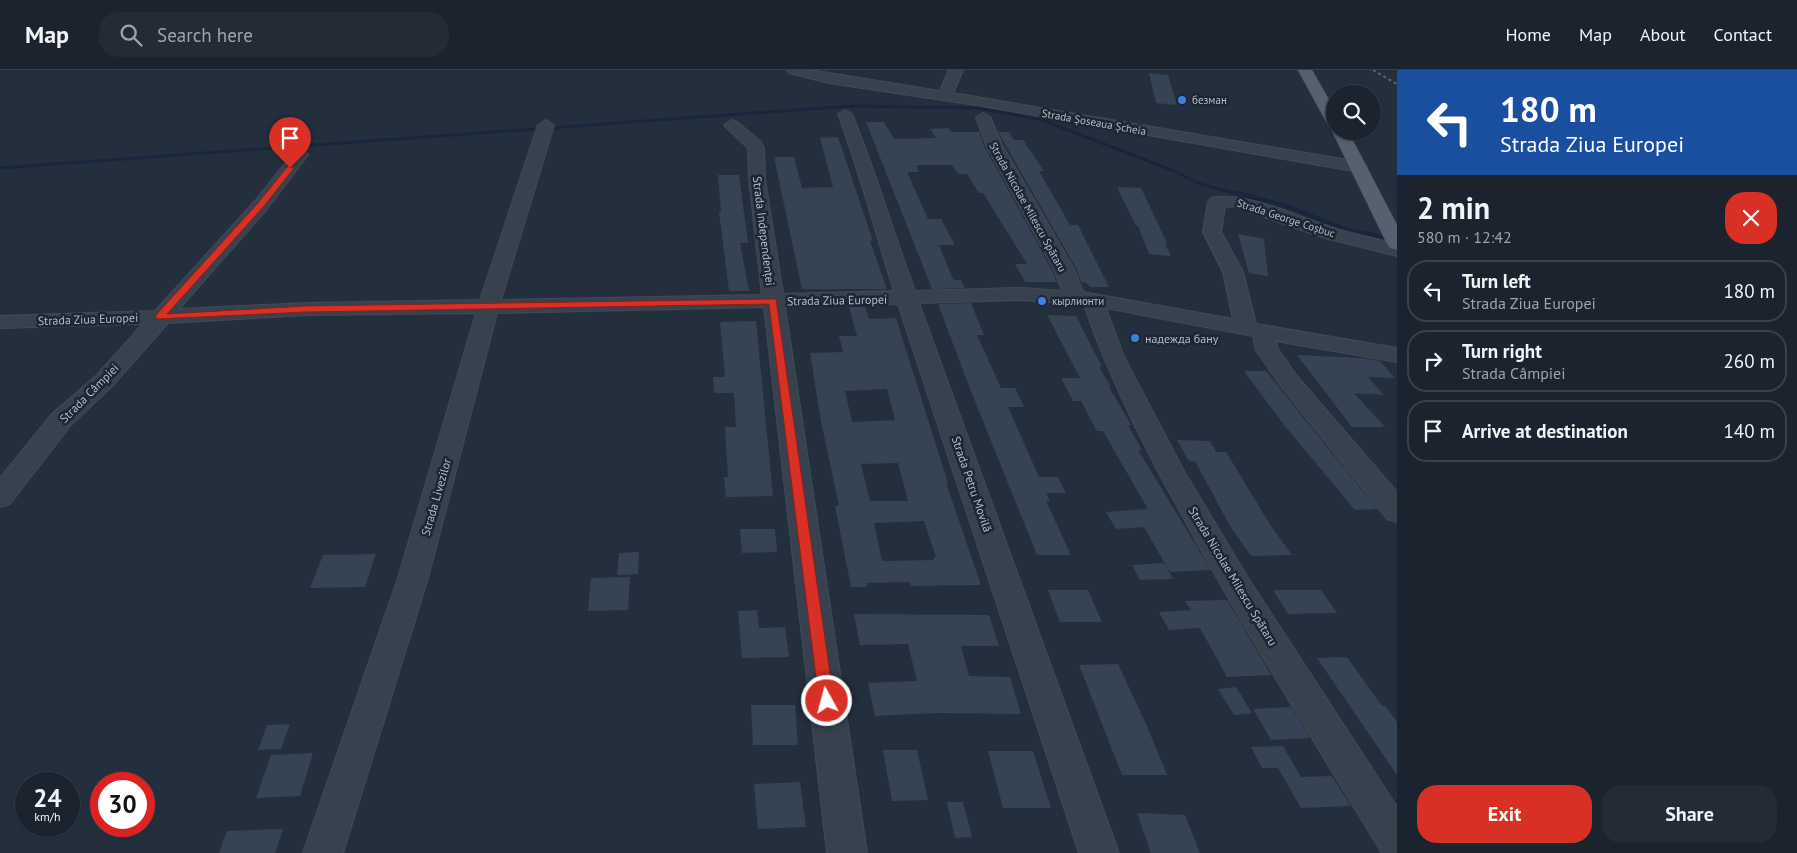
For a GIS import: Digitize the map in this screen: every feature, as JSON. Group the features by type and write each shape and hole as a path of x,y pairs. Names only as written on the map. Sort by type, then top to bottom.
{"main road":[{"path":"1306,70 1326,107"},
{"path":"1345,140 1396,243"}],"street":[{"name":"Strada Șoseaua Șcheia","path":"794,70 829,79 945,96 1359,167"},
{"path":"852,70 860,84"},
{"path":"945,96 956,70"},
{"name":"Strada Petru Movilă","path":"845,114 865,164 880,220 909,298 1100,853"},
{"name":"Strada Nicolae Milescu Spătaru","path":"983,117 994,145 1019,186 1064,270 1084,298 1173,476 1237,587 1397,842"},
{"name":"Strada Independenței","path":"732,125 754,144 756,148 756,179 847,853"},
{"name":"Strada Livezilor","path":"323,853 413,578 489,306 544,132"},
{"name":"Strada Câmpiei","path":"0,497 61,420 105,380 261,205 300,155"},
{"name":"Strada George Coșbuc","path":"1396,243 1332,234 1234,201 1217,202 1212,232 1233,272 1254,330 1267,350 1283,373 1397,511"},
{"name":"Strada Ziua Europei","path":"0,322 160,317 306,309 773,301 1022,294 1084,298 1254,330 1397,354"}],"building":[{"path":"1149,73 1168,75 1177,105 1156,103"},
{"path":"866,122 884,122 894,139 936,138 930,129 948,128 951,132 979,132 984,146 1057,282 1025,282 1015,264 1027,264 983,193 979,193 967,174 958,174 952,165 916,165 919,172 907,172 928,219 941,219 955,245 939,245 952,277 954,280 961,280 965,288 932,289"},
{"path":"998,132 1009,132 1014,140 1023,140 1044,171 1039,171 1070,225 1078,225 1109,287 1090,287 1087,283 1081,282 1076,268"},
{"path":"838,137 887,289 802,289 774,157 794,157 802,188 833,187 820,138"},
{"path":"718,175 739,175 748,243 740,243 749,291 729,291 719,212 721,212"},
{"path":"1117,187 1141,188 1167,243 1165,243 1171,256 1149,254 1138,226 1136,226"},
{"path":"1238,234 1264,239 1268,276 1249,273"},
{"path":"971,303 984,335 977,335 1001,388 1015,388 1024,407 1008,407 1039,477 1058,477 1066,493 1046,493 1050,501 1046,501 1071,555 1037,555 938,304"},
{"path":"849,307 865,307 869,319 896,318 948,483 946,483 981,585 911,586 910,582 866,583 867,587 851,587 835,506 839,506 821,421 810,353 843,352 839,336 857,336","holes":["887,389 895,420 852,422 845,391","898,463 908,501 870,501 861,464","924,521 936,557 934,557 934,560 882,561 874,523"]},
{"path":"1047,315 1076,316 1102,367 1099,367 1111,387 1109,387 1131,425 1128,425 1142,450 1138,450 1211,570 1170,572 1144,527 1116,529 1106,512 1148,509 1103,431 1097,431 1081,401 1073,401 1061,378 1080,378"},
{"path":"756,321 773,496 726,497 724,477 728,477 725,427 736,427 734,393 714,393 713,377 725,377 720,322"},
{"path":"1297,355 1361,358 1380,361 1395,378 1368,377 1384,395 1354,393 1385,427 1352,427"},
{"path":"1244,371 1266,371 1377,509 1355,510 1284,425"},
{"path":"1177,440 1210,441 1216,452 1226,452 1271,526 1292,555 1251,556 1230,526 1195,461 1189,461"},
{"path":"740,529 775,529 777,552 742,553"},
{"path":"639,552 638,574 617,575 619,553"},
{"path":"376,554 365,587 310,588 323,555"},
{"path":"1164,563 1173,579 1140,580 1132,565"},
{"path":"630,577 628,610 588,611 591,578"},
{"path":"1048,590 1088,590 1102,622 1060,622"},
{"path":"1273,590 1321,590 1337,613 1288,614"},
{"path":"1227,600 1271,675 1227,677 1200,628 1169,630 1159,612 1191,610 1185,601"},
{"path":"757,610 759,628 785,627 789,657 742,658 738,611"},
{"path":"854,614 989,615 999,646 961,646 969,676 1010,677 1021,714 937,713 875,716 868,683 917,681 908,644 860,645"},
{"path":"1347,657 1382,706 1385,706 1397,722 1397,775 1317,658"},
{"path":"1118,664 1167,775 1122,775 1079,665"},
{"path":"1236,687 1252,713 1234,715 1218,689"},
{"path":"751,705 795,705 798,745 753,745"},
{"path":"1291,707 1310,738 1271,740 1253,709"},
{"path":"290,724 281,749 258,750 267,725"},
{"path":"1283,746 1301,777 1332,776 1351,806 1301,808 1278,768 1262,768 1251,747"},
{"path":"883,750 917,750 928,800 892,801"},
{"path":"988,751 1033,751 1051,808 1003,808"},
{"path":"313,753 300,796 256,798 271,755"},
{"path":"800,782 806,827 758,829 754,784"},
{"path":"947,802 963,802 972,837 955,838"},
{"path":"1137,813 1185,815 1200,853 1151,853"},
{"path":"283,829 275,853 219,853 227,831"}],"waterway":[{"path":"0,168 851,106 979,108 1042,120 1174,171 1200,184 1242,195"},
{"path":"1237,193 1286,206 1344,229 1397,240"}],"railway":[{"path":"1373,70 1397,84"}],"place":[{"name":"безман","path":"1182,100"},
{"name":"кырлионти","path":"1042,301"},
{"name":"надежда бану","path":"1135,338"}],"route":[{"path":"290,168 261,205 160,317 306,309 773,301 827,701"}]}
